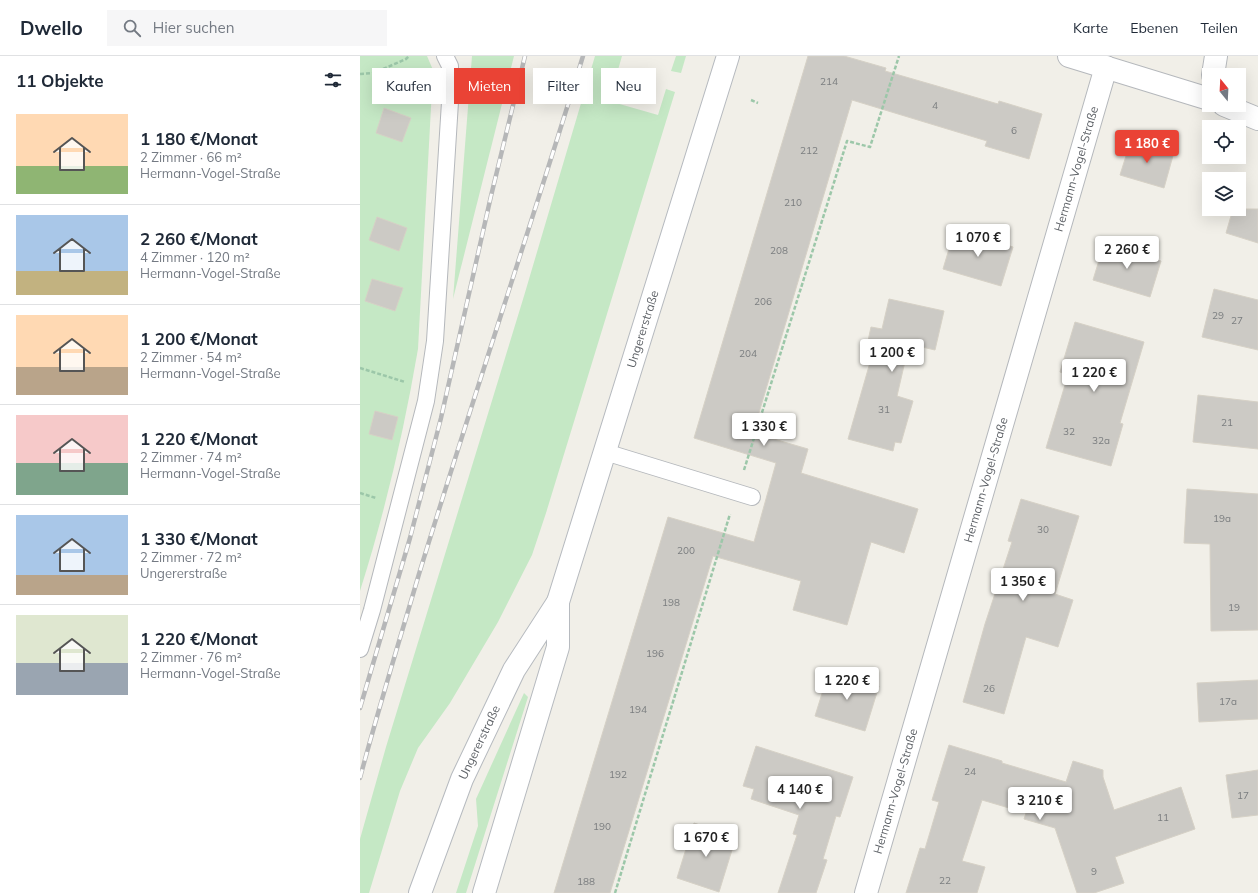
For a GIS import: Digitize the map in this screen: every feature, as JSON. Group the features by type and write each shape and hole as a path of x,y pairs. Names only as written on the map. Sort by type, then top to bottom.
{"main road":[{"name":"Ungererstraße","path":"420,893 462,779 514,670 558,602 728,56"},
{"path":"1070,56 1202,96"},
{"path":"1214,68 1216,56"},
{"name":"Hermann-Vogel-Straße","path":"866,893 1106,67"},
{"path":"1242,112 1258,119"},
{"name":"Ungererstraße","path":"484,893 558,647 558,602"}],"lane":[{"path":"360,649 402,499 426,401 435,341 450,102 450,66 446,56"},
{"path":"605,452 744,495"}],"path":[{"path":"360,74 374,73 406,59 409,56"},
{"path":"615,893 744,495 847,141 870,147 899,56"},
{"path":"751,100 758,103"},
{"path":"360,368 412,384"}],"green space":[{"path":"360,56 427,56 432,68 372,68 372,104 431,104 418,349 407,410 393,471 378,531 360,591"},
{"path":"472,56 514,56 511,68 471,68"},
{"path":"595,56 622,56 619,68 601,68 601,104 620,104 658,115 666,89 675,92 532,555 498,622 450,703 418,748 400,791 369,893 360,893 360,839 386,747 524,296 581,104 593,104 593,68 591,68"},
{"path":"676,56 686,56 681,73 671,71"},
{"path":"468,104 502,104 453,299"},
{"path":"524,693 528,697 466,893 456,893 478,826 476,799"}],"building":[{"path":"808,56 844,56 886,68 885,71 998,104 999,101 1042,114 1029,159 985,146 987,141 852,100 753,433 808,449 801,473 918,509 904,553 871,542 847,625 793,610 801,581 713,556 610,893 554,893 668,517 754,542 776,463 694,438"},
{"path":"384,108 411,118 402,142 376,133"},
{"path":"1131,140 1174,152 1164,188 1120,175"},
{"path":"1246,209 1258,209 1258,243 1226,233 1231,216 1246,216"},
{"path":"377,217 407,228 399,251 369,240"},
{"path":"955,229 1013,247 1001,286 943,269"},
{"path":"1104,244 1161,261 1150,297 1093,280"},
{"path":"372,279 403,288 395,311 365,301"},
{"path":"1214,289 1258,300 1258,350 1202,337"},
{"path":"889,299 944,311 935,350 909,344 897,396 913,401 901,443 895,442 893,451 848,439 873,352 866,350 871,327 882,329"},
{"path":"1075,322 1144,342 1120,423 1123,424 1111,466 1046,448 1068,375 1060,372"},
{"path":"1198,395 1258,402 1258,449 1193,442"},
{"path":"375,411 398,417 392,440 369,434"},
{"path":"1187,489 1258,494 1258,630 1211,631 1210,544 1184,543"},
{"path":"1021,499 1079,516 1055,594 1073,600 1058,647 1026,637 1004,714 963,702 985,624 1012,542 1008,541"},
{"path":"829,671 879,686 865,731 815,716"},
{"path":"1258,680 1258,719 1199,722 1197,683"},
{"path":"949,745 1066,782 1073,761 1103,770 1103,777 1114,810 1181,787 1195,829 1115,857 1124,883 1094,893 1077,893 1055,828 1024,819 1026,813 982,800 962,861 985,867 977,893 906,893 920,848 925,849 939,802 932,800"},
{"path":"756,746 853,777 840,817 836,816 823,859 827,860 816,893 778,893 797,835 793,834 799,815 751,799 754,789 743,786"},
{"path":"1258,770 1258,815 1232,818 1226,775"},
{"path":"694,823 736,837 719,892 677,878"}],"railway":[{"path":"360,708 410,538 441,418 491,196 525,56"},
{"path":"360,778 419,574 583,56"}]}
